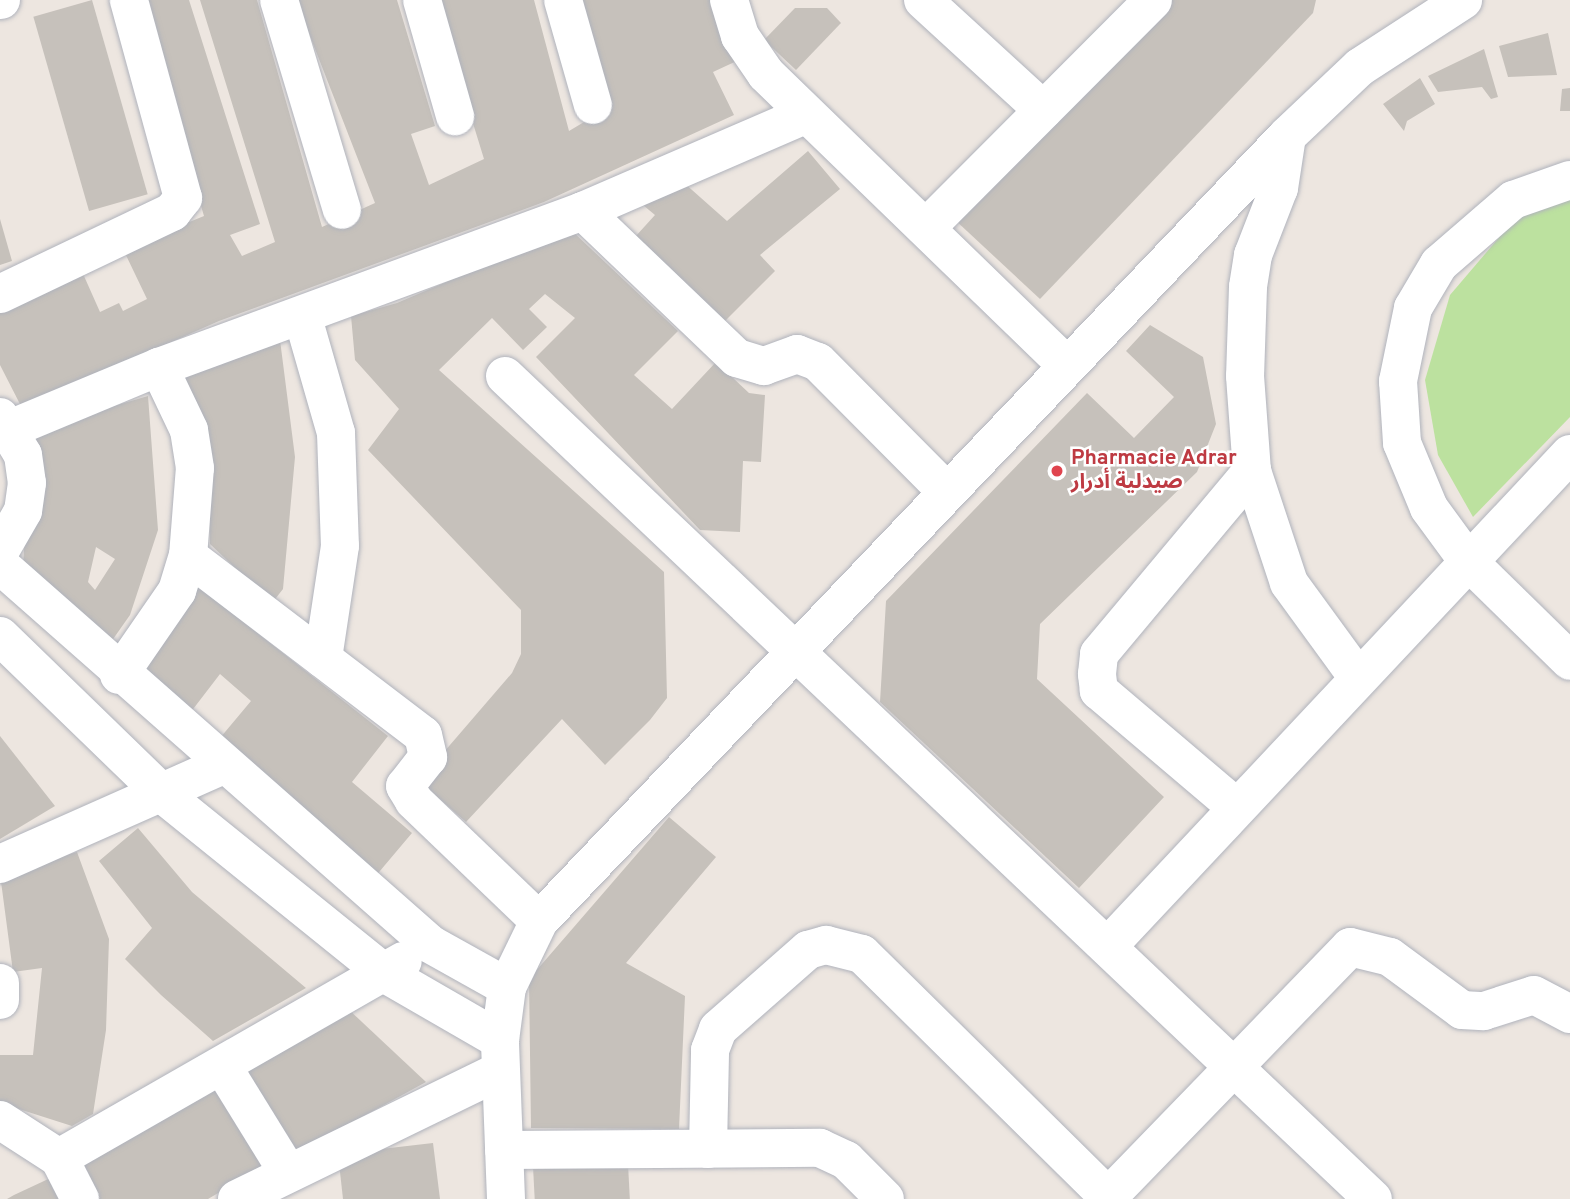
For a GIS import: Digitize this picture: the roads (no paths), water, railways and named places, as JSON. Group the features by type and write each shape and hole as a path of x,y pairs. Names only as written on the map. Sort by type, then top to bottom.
{"street":[{"path":"0,294 172,212 183,198 129,0"},
{"path":"279,0 342,210"},
{"path":"422,0 455,116"},
{"path":"563,0 593,105"},
{"path":"729,0 754,60 805,115 927,227 1066,365"},
{"path":"923,0 1043,110"},
{"path":"927,227 1153,0"},
{"path":"506,1199 500,1056 507,988 539,921 794,648 1287,136 1360,67 1461,0"},
{"path":"0,551 23,511 27,483 5,423 303,318 583,211 805,115"},
{"path":"1287,136 1279,188 1253,255 1248,287 1245,376 1252,471 1289,583 1356,675"},
{"path":"1570,180 1513,200 1454,246 1418,299 1407,332 1398,381 1402,443 1429,508 1467,561 1570,661"},
{"path":"583,211 737,358 764,366 797,354 818,362 946,492"},
{"path":"303,318 336,433 340,546 323,659"},
{"path":"119,675 177,591 188,556 195,468 189,430 159,367"},
{"path":"505,376 1110,944 1373,1199"},
{"path":"1110,944 1356,675 1570,454"},
{"path":"1236,807 1099,691 1097,674 1099,654 1252,471"},
{"path":"188,556 423,734 428,757 405,786 414,802 539,921"},
{"path":"0,565 221,766 430,944 507,988"},
{"path":"0,636 165,796 384,973 500,1056"},
{"path":"0,864 165,796 221,766"},
{"path":"59,1158 224,1069 430,944"},
{"path":"708,1149 710,1050 718,1029 808,950 843,947 862,954 1107,1198 1234,1063 1350,947 1390,957 1462,1010 1484,1011 1534,995 1570,1014"},
{"path":"0,983 0,1000"},
{"path":"237,1199 500,1056"},
{"path":"224,1069 287,1171"},
{"path":"3,1127 59,1158 80,1199"},
{"path":"504,1150 820,1148 846,1160 885,1199"}],"place":[{"name":"Pharmacie Adrar صيدلية أدرار","path":"1057,471"}]}
